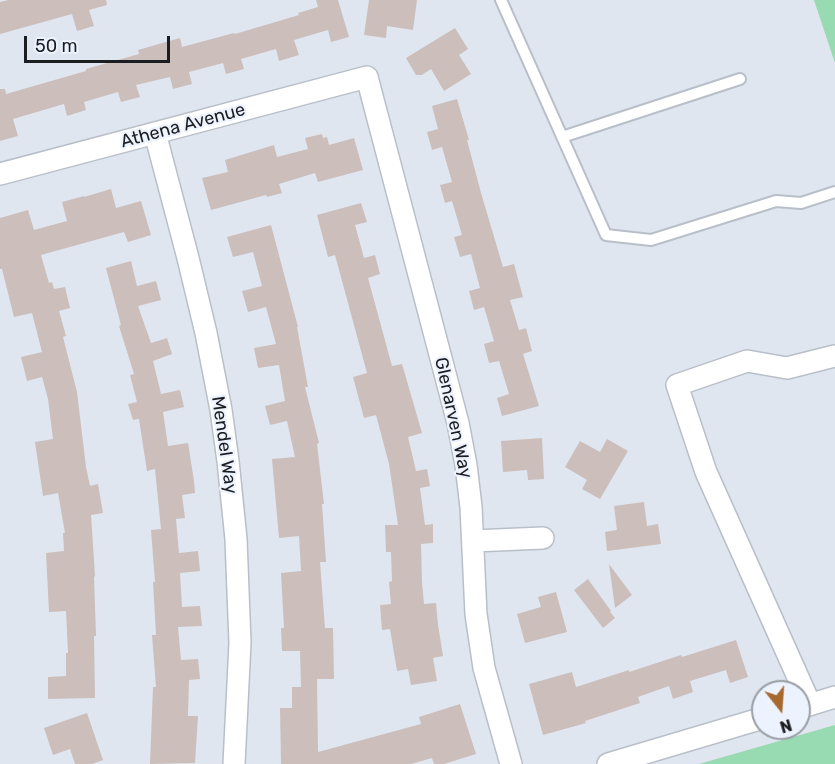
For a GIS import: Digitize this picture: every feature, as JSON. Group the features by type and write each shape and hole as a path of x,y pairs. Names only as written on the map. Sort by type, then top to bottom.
{"street":[{"name":"Athena Avenue","path":"0,174 367,77"},
{"name":"Glenarven Way","path":"367,77 458,423 468,486 476,614 484,668 511,764"},
{"name":"Mendel Way","path":"154,133 206,333 228,461 236,539 240,642 234,764"},
{"path":"794,680 706,472 677,386 747,361 788,368 835,356"},
{"path":"473,541 543,538"},
{"path":"811,704 835,697"},
{"path":"608,764 751,722"}],"lane":[{"path":"501,0 606,235 651,240 776,201 801,203 835,192"},
{"path":"562,137 740,79"}],"green space":[{"path":"814,0 835,0 835,63"},
{"path":"835,725 835,764 699,764 783,740 811,740 811,732"}],"building":[{"path":"8,0 106,0 107,5 89,10 94,26 77,31 72,14 0,34 0,2"},
{"path":"316,0 338,0 349,37 331,42 328,30 294,40 299,55 279,61 276,49 241,59 244,69 226,74 223,63 189,72 192,84 173,89 170,77 136,85 140,97 121,102 118,92 84,102 86,110 67,116 64,104 13,119 18,136 0,141 0,89 5,89 6,94 139,54 138,50 180,38 182,47 235,34 299,15 298,13 318,7"},
{"path":"369,0 417,0 413,30 387,26 386,38 364,35"},
{"path":"455,28 468,49 459,55 471,74 444,91 431,69 422,75 416,75 406,58"},
{"path":"457,99 503,267 514,264 523,297 510,300 519,330 526,328 532,351 523,354 539,406 502,416 497,398 509,394 499,361 489,363 484,344 494,341 484,307 474,310 469,291 480,288 471,254 460,257 454,237 462,235 452,201 445,203 440,185 452,182 442,147 432,150 427,132 438,129 432,106"},
{"path":"322,134 323,138 327,137 329,145 354,138 363,170 318,182 315,173 279,184 282,193 211,210 202,178 228,172 225,160 274,145 277,157 308,149 305,138"},
{"path":"111,189 116,208 141,201 151,235 128,242 124,232 41,255 49,283 52,282 54,289 65,287 70,308 59,311 66,336 63,337 77,392 90,486 98,484 103,513 91,515 95,576 95,698 48,699 48,677 66,676 66,653 68,653 66,611 49,612 46,553 64,551 63,533 65,533 58,493 43,496 35,442 53,439 48,399 42,377 27,381 21,357 42,352 32,313 14,317 2,269 0,269 0,218 28,210 34,230 67,221 62,202"},
{"path":"361,203 367,222 355,225 364,258 375,255 380,274 368,278 392,366 402,364 422,433 408,437 416,471 427,469 430,486 420,488 425,525 433,524 433,543 421,544 422,582 424,604 436,603 443,656 433,658 437,681 411,685 408,669 397,671 390,629 382,630 380,605 391,604 389,582 392,581 391,552 386,552 385,525 398,525 389,464 376,415 364,418 353,377 367,373 335,255 328,257 317,215"},
{"path":"271,225 298,327 308,387 305,387 319,443 317,444 324,504 322,504 326,562 320,562 325,628 333,628 334,679 317,679 318,752 421,724 419,717 460,704 476,754 444,764 434,764 432,758 411,764 281,764 280,708 292,708 292,687 301,687 300,651 282,651 281,628 284,628 281,573 301,571 299,536 279,538 272,459 295,457 287,421 270,425 265,406 285,401 279,365 258,368 254,348 276,344 266,307 248,312 242,291 262,286 253,252 233,257 227,237"},
{"path":"131,261 137,286 156,281 161,300 138,306 151,343 167,338 172,354 153,361 161,394 180,390 184,407 163,412 168,446 188,443 194,481 195,493 182,495 185,518 176,519 179,553 198,551 200,571 180,573 182,607 200,606 202,626 178,627 181,660 198,659 200,679 189,680 188,716 198,716 195,763 150,764 153,687 156,687 152,635 156,635 153,582 155,582 151,530 161,529 155,469 147,471 139,419 133,420 128,404 137,402 130,375 134,374 119,326 121,325 106,268"},
{"path":"542,438 544,479 528,480 527,470 503,472 501,441"},
{"path":"607,439 628,451 600,499 582,489 587,480 565,467 580,441 600,452"},
{"path":"644,502 647,526 658,524 661,544 607,551 605,532 617,530 614,506"},
{"path":"609,564 632,595 615,608"},
{"path":"588,579 615,618 603,628 574,590"},
{"path":"556,592 567,632 525,643 517,614 541,607 538,597"},
{"path":"736,640 748,677 730,683 726,670 690,681 693,692 673,699 669,686 638,697 640,703 585,721 586,723 543,735 529,684 572,672 576,687"},
{"path":"87,713 103,760 92,764 75,764 70,749 53,755 44,728"}]}
